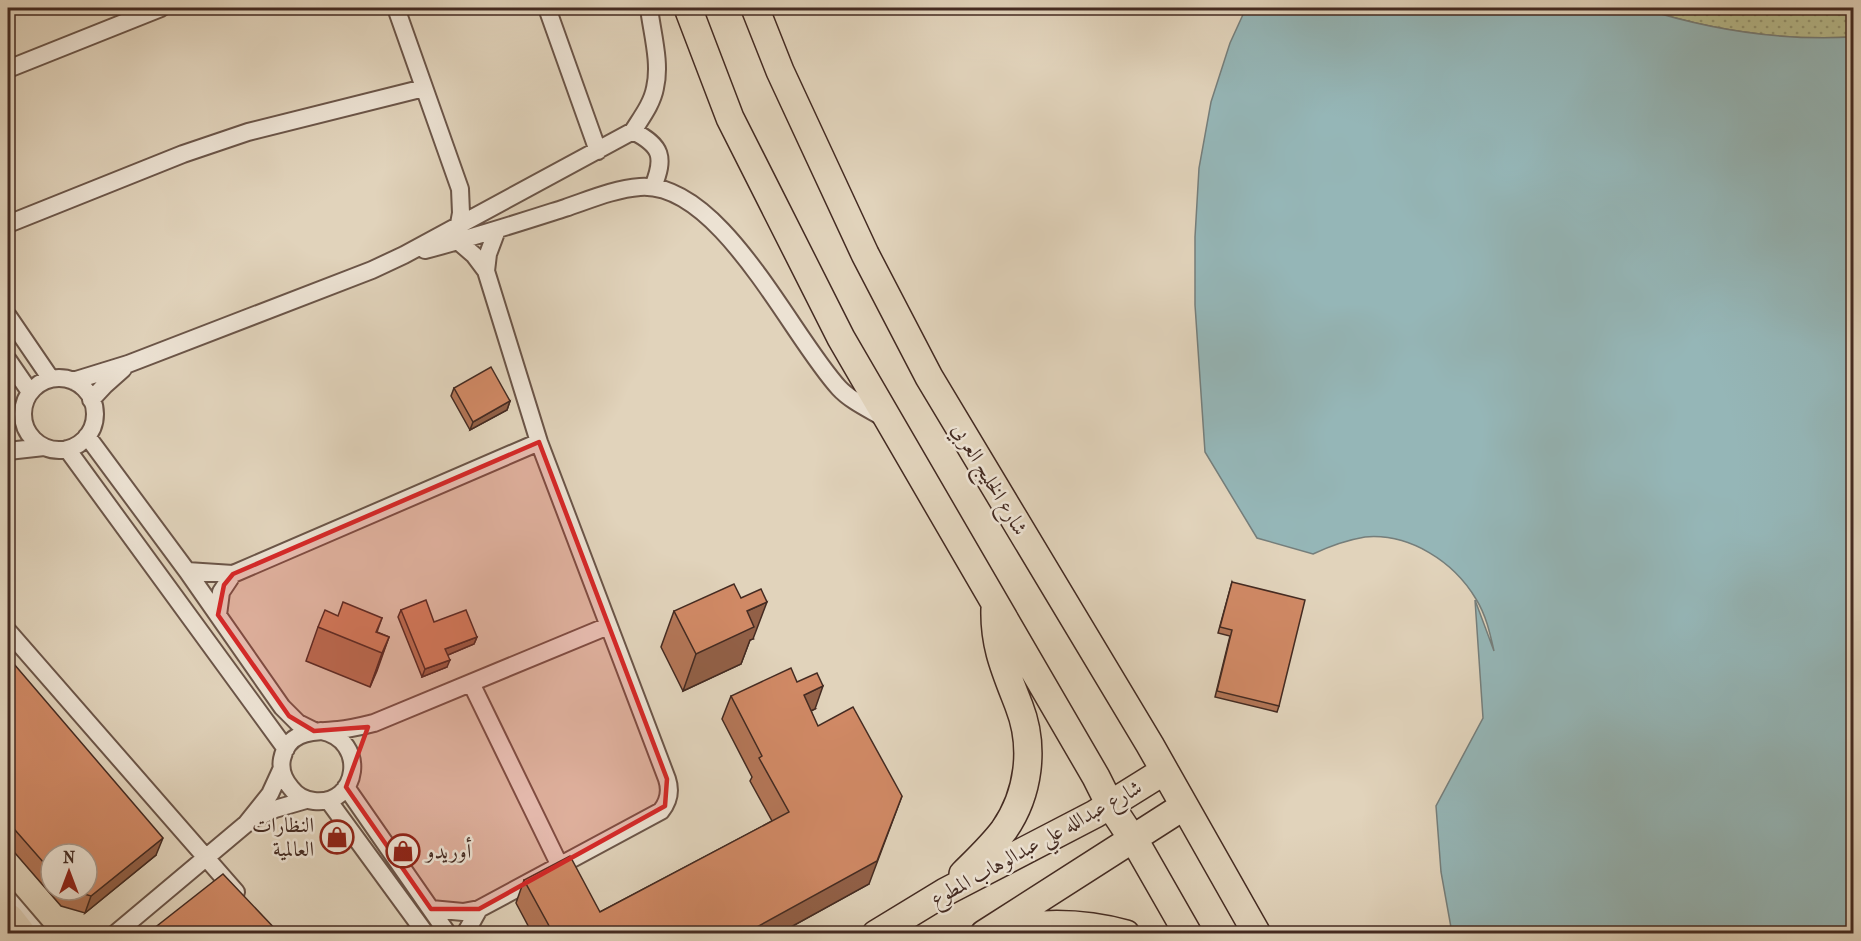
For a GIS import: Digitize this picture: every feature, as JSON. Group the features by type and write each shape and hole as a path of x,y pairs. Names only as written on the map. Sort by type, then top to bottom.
{"highway":[{"path":"8,920 19,933"}],"main road":[{"path":"688,8 730,118 842,338 1110,805 1188,933"},
{"name":"شارع الخليج العربي","path":"755,8 780,71 865,254 929,377 1164,771 1257,933"},
{"path":"945,892 1004,830 1018,805 1026,777 1028,748 1026,734 1019,706 998,652 995,637 995,605"},
{"name":"شارع عبدالله علي عبدالوهاب المطوع","path":"876,933 945,892 1110,805 1164,771"},
{"name":"شارع عبدالله علي عبدالوهاب المطوع","path":"986,933 1184,806"},
{"path":"986,933 1009,928 1062,924 1126,933"}],"street":[{"path":"8,69 160,8"},
{"path":"396,8 460,189 459,224"},
{"path":"547,8 598,152"},
{"path":"73,381 129,364 372,270 598,152 633,131 648,107 655,88 656,64 649,8"},
{"path":"8,224 183,154 248,132 424,88"},
{"path":"633,131 647,138 658,150 661,161 653,187"},
{"path":"404,255 459,242 611,193 638,187 653,187 699,208 722,229 785,312 822,369 841,390 888,420"},
{"path":"460,189 478,205 488,209"},
{"path":"486,271 488,254 497,230"},
{"path":"430,909 463,912 479,909 661,811 670,793 668,779 539,442 486,271 474,255 459,242"},
{"path":"8,316 51,379"},
{"path":"8,360 30,392"},
{"path":"91,400 105,384 129,364"},
{"path":"8,444 19,427 24,403 30,392 39,384 51,379 62,378 73,381 82,387 91,400 95,417 87,436 78,444 67,449 56,450 44,447 8,451"},
{"path":"22,416 29,435 44,447"},
{"path":"87,436 187,571 289,716 306,728 328,732 342,741 352,761"},
{"path":"187,571 233,573 539,442"},
{"path":"67,449 286,749"},
{"path":"218,615 221,592 233,573"},
{"path":"246,824 270,794 281,770 286,749 297,736 374,723 609,626"},
{"path":"8,631 250,908"},
{"path":"471,683 559,864"},
{"path":"281,770 288,786 296,795 306,800 317,802 338,795 346,787 350,779 352,761 361,741 374,723"},
{"path":"346,787 448,933"},
{"path":"115,933 246,824 275,809 306,800"},
{"path":"328,800 426,933"},
{"path":"8,899 38,933"},
{"path":"465,933 479,909"}],"highlighted area":[{"path":"539,442 667,779 665,806 479,909 431,909 346,787 368,727 314,731 289,716 218,615 224,585 233,574"}],"green space":[{"path":"1641,8 1853,8 1853,37 1799,37 1746,32 1719,28"}],"water":[{"path":"1246,8 1641,8 1719,28 1746,32 1799,37 1853,37 1853,933 1452,933 1441,872 1436,806 1483,718 1475,600 1494,651 1479,605 1467,586 1443,562 1414,545 1398,540 1365,537 1313,554 1257,538 1205,452 1195,305 1195,237 1199,168 1211,102 1230,43"}],"building":[{"path":"491,367 510,401 473,422 454,388"},
{"path":"1232,582 1305,600 1279,706 1217,691 1232,630 1220,627"},
{"path":"734,584 741,598 761,589 767,602 747,611 754,627 696,654 674,611"},
{"path":"426,600 434,622 466,610 477,637 445,649 450,660 425,669 401,610"},
{"path":"343,602 382,618 376,632 389,637 382,653 318,627 325,610 338,616"},
{"path":"8,657 163,838 99,890 99,842 39,842 39,857 8,822"},
{"path":"791,668 797,682 817,673 823,686 804,695 818,726 853,707 902,796 877,861 746,933 553,933 524,880 570,856 600,912 789,812 759,758 762,756 731,696"},
{"path":"223,874 279,933 148,933"}],"place":[{"name":"النظارات العالمية","path":"337,837"},
{"name":"أوريدو","path":"403,851"}]}
